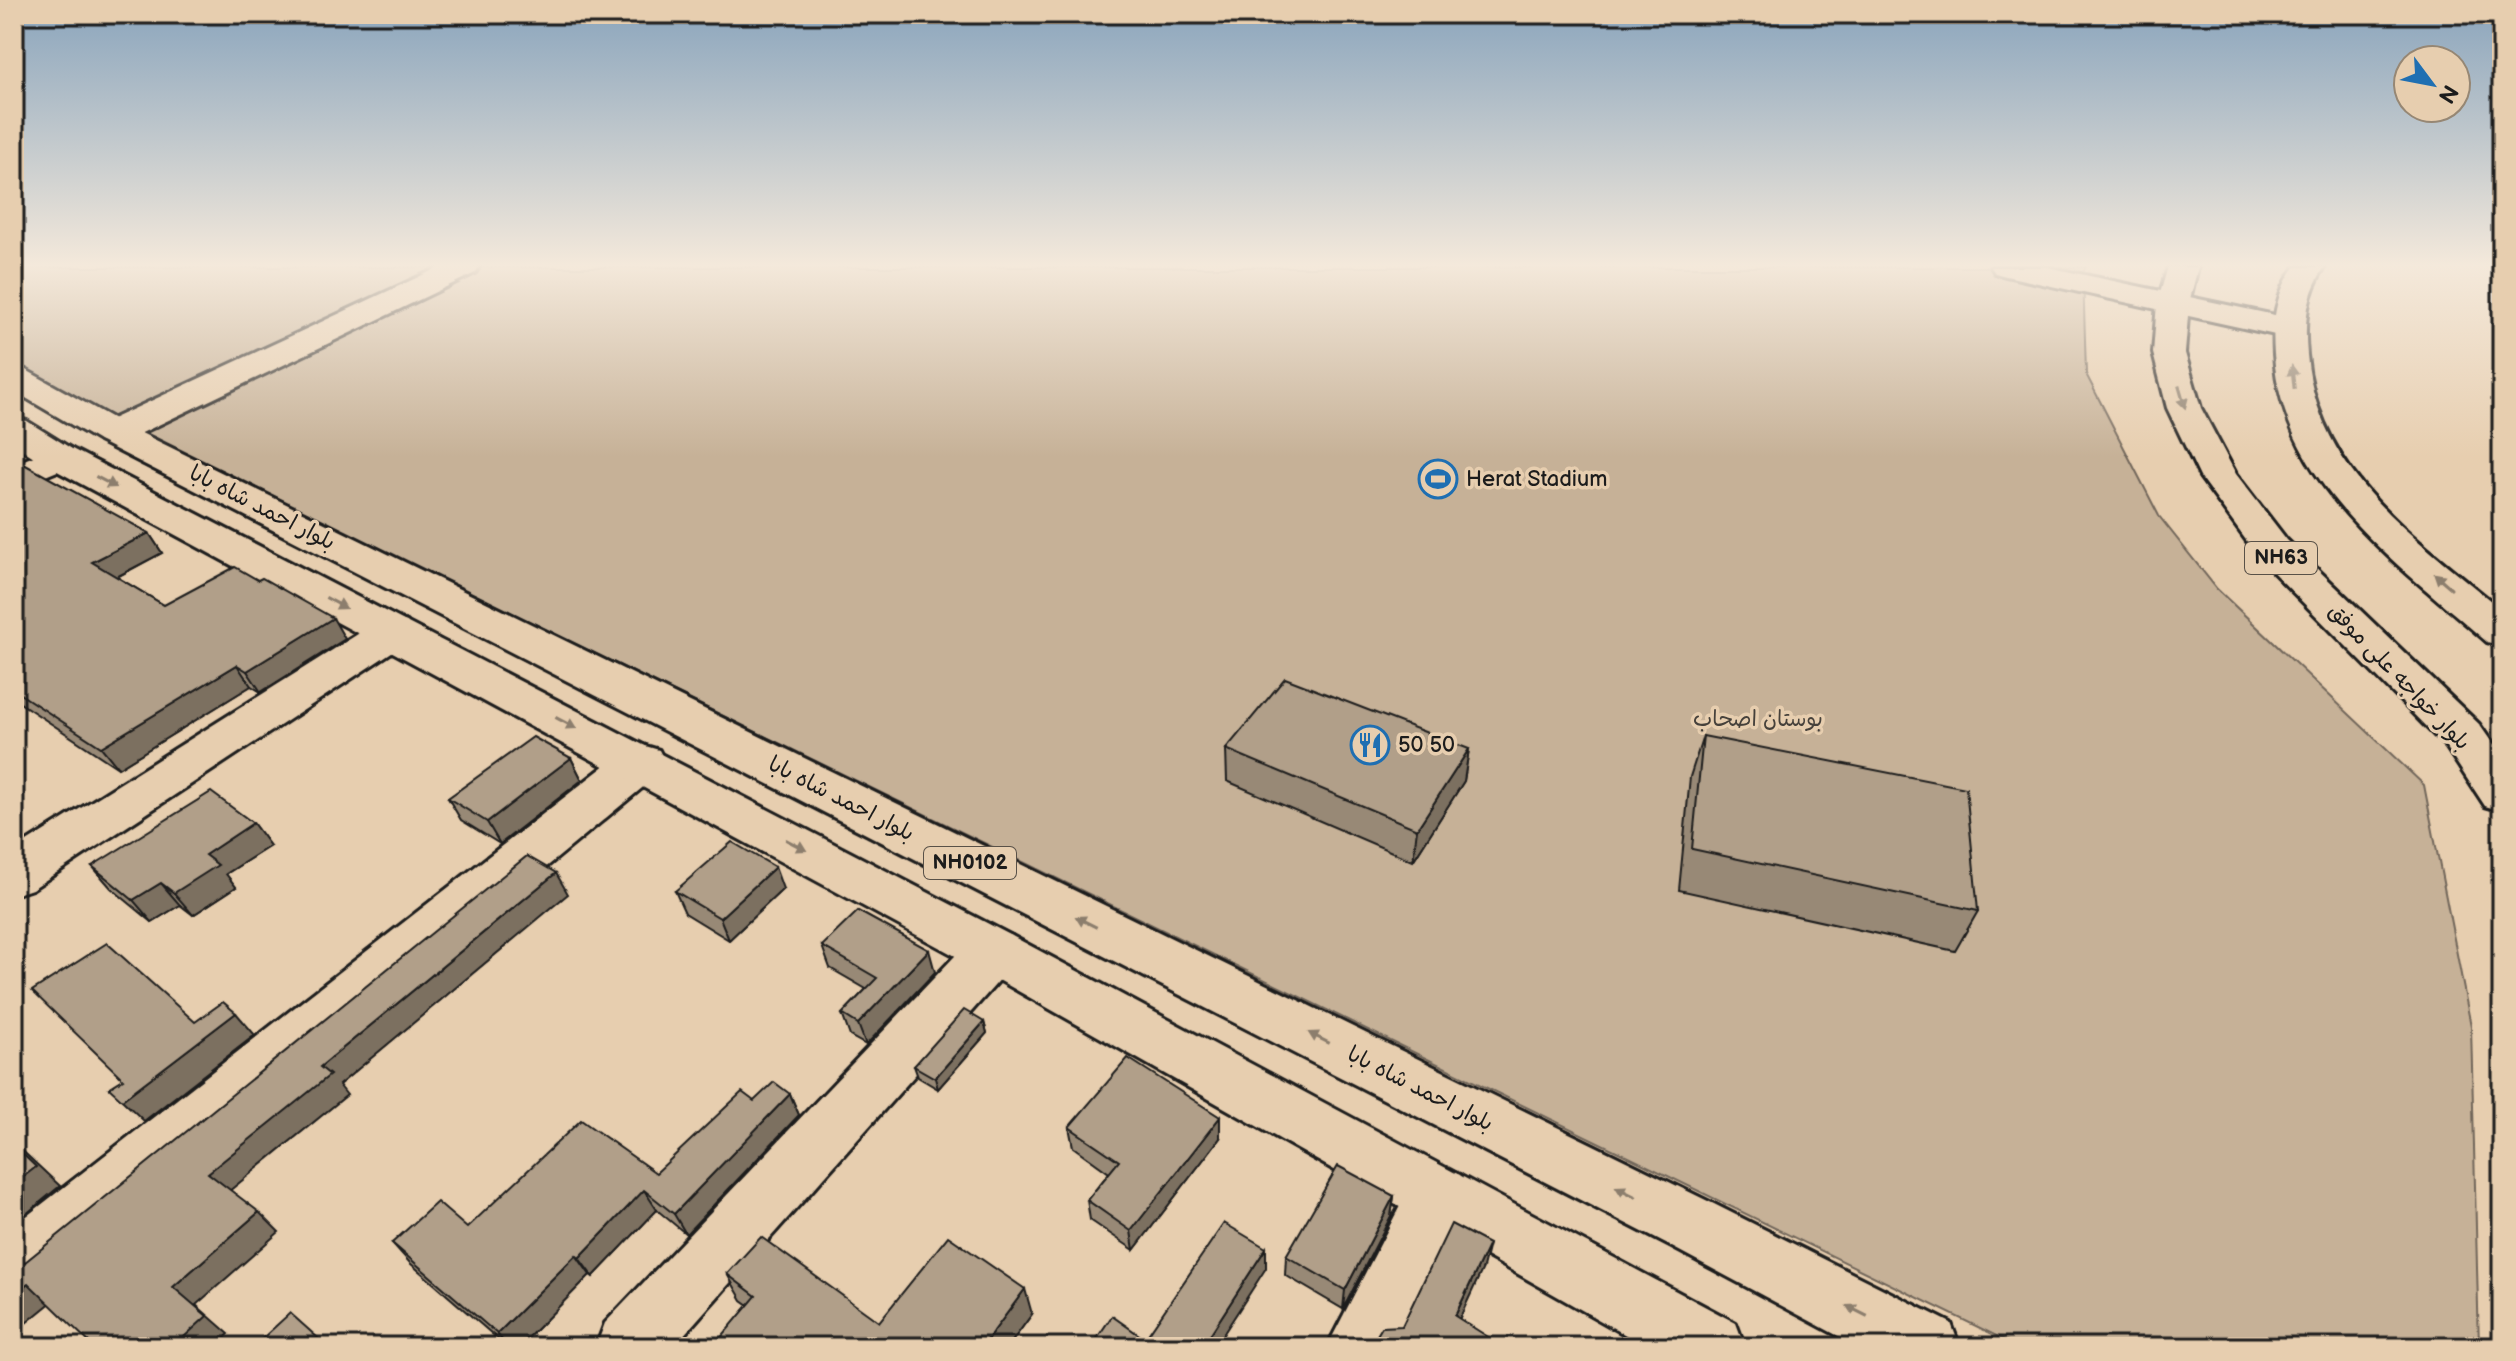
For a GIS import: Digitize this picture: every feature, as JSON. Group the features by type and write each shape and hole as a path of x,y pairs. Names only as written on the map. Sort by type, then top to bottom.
{"main road":[{"path":"112,433 329,331"},
{"name":"بلوار خواجه علی موفق","path":"2172,331 2169,353 2184,408 2219,477 2273,549 2463,736 2502,793"},
{"path":"2291,331 2293,387 2312,441 2358,505 2502,632"},
{"name":"بلوار احمد شاه بابا","path":"14,377 112,433 1692,1225 1927,1347"},
{"name":"NH0102","path":"14,429 59,457 642,762 993,951 1712,1347"},
{"path":"14,478 59,457"},
{"path":"14,875 392,632"},
{"path":"14,1266 642,762"},
{"path":"629,1347 993,951"},
{"path":"1360,1347 1438,1196"}],"green space":[{"name":"بوستان اصحاب","path":"14,331 2085,331 2086,374 2159,516 2217,589 2424,785 2471,1026 2479,1347 2019,1347 91,408 27,372 14,359"}],"building":[{"path":"22,463 149,533 92,562 164,605 235,567 258,580 262,578 333,618 247,671 237,665 101,747 14,690 14,466"},
{"path":"1285,678 1469,749 1417,829 1226,749"},
{"path":"1703,736 1966,788 1978,911 1692,849"},
{"path":"533,737 571,758 487,822 448,798"},
{"path":"211,792 253,823 205,855 218,865 174,893 161,883 133,900 92,866"},
{"path":"732,842 775,867 720,918 675,891"},
{"path":"527,856 556,873 320,1067 330,1075 208,1173 259,1212 173,1287 207,1316 173,1347 94,1347 28,1283 14,1294 14,1271"},
{"path":"858,911 929,950 858,1024 842,1014 877,978 822,946"},
{"path":"107,943 195,1022 223,1002 236,1013 122,1100 109,1088 123,1079 32,991"},
{"path":"964,1010 984,1022 935,1078 914,1066"},
{"path":"1128,1058 1220,1117 1131,1231 1087,1200 1119,1161 1069,1127"},
{"path":"774,1082 790,1094 674,1214 644,1190 579,1258 576,1255 497,1334 392,1243 437,1202 467,1228 581,1120 656,1173 742,1092 754,1101"},
{"path":"14,1146 36,1167 14,1184"},
{"path":"1338,1166 1394,1196 1345,1290 1286,1256"},
{"path":"1224,1223 1266,1248 1202,1347 1091,1347 1112,1316 1145,1339"},
{"path":"1451,1224 1489,1244 1455,1316 1504,1347 1370,1347 1382,1327 1402,1326"},
{"path":"948,1236 1025,1289 982,1347 713,1347 756,1296 727,1274 761,1237 879,1322"},
{"path":"290,1313 328,1347 253,1347"}],"place":[{"name":"Herat Stadium","path":"1438,479"},
{"name":"50 50","path":"1370,745"}]}
